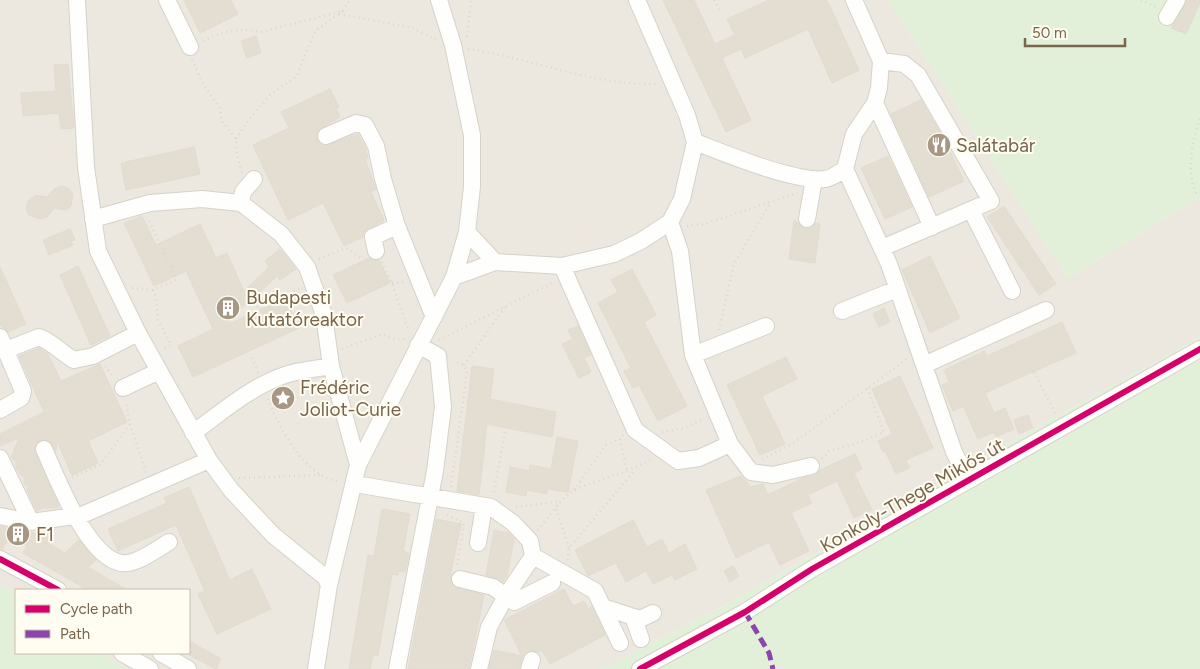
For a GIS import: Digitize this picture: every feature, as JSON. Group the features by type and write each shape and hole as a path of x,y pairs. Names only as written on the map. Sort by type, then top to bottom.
{"street":[{"path":"77,0 86,167 98,251 138,333 208,460 274,535 324,577 329,585"},
{"path":"167,0 190,47"},
{"path":"316,669 329,585 355,484 358,465 454,277 467,232 472,187 472,135 459,47 438,0"},
{"path":"454,277 495,262 564,271 614,254 641,241 670,222 682,199 695,142 687,115 637,0"},
{"path":"854,0 881,61 880,88 875,104 854,134 845,169 882,248 954,452 968,480"},
{"path":"1167,17 1177,0"},
{"path":"881,61 904,64 918,75 991,201 882,248"},
{"path":"875,104 932,227"},
{"path":"326,136 345,126 356,123 365,125 376,146 382,179 397,226 434,317"},
{"path":"695,142 813,184 845,169"},
{"path":"241,203 243,192 252,182"},
{"path":"807,219 813,184"},
{"path":"93,219 143,206 202,199 241,203 281,234 307,267 324,315 330,366 358,465"},
{"path":"972,210 1012,291"},
{"path":"670,222 680,250 693,355 730,444 751,472 773,475 811,466"},
{"path":"376,251 373,237 397,226"},
{"path":"467,232 495,262"},
{"path":"564,271 635,430 678,461 699,458 730,444"},
{"path":"842,311 897,289"},
{"path":"921,357 1046,310"},
{"path":"693,355 766,326"},
{"path":"0,410 21,398 23,391 3,343 39,336 48,340 59,351 74,360 93,356 138,333"},
{"path":"397,669 435,470 443,407 438,356 419,344"},
{"name":"Konkoly-Thege Miklós út","path":"640,669 745,612 812,569 1200,349"},
{"path":"193,433 246,394 263,385 285,375 330,366"},
{"path":"123,388 159,371"},
{"path":"44,449 75,516 108,558 122,564 134,561 169,542"},
{"path":"0,458 31,522"},
{"path":"0,516 31,522 75,516 208,460"},
{"path":"355,484 487,506 513,523 531,549 559,579 594,591 620,643"},
{"path":"478,543 487,506"},
{"path":"478,669 489,627 531,549"},
{"path":"0,559 56,589"},
{"path":"460,579 493,587 514,602 559,579"},
{"path":"603,607 640,619 653,613"},
{"path":"633,617 641,639"},
{"path":"124,654 150,669"},
{"path":"163,654 188,669"}],"path":[{"path":"236,139 250,118 270,95 297,76 315,31 343,11 350,0"},
{"path":"459,47 472,0"},
{"path":"714,0 721,13"},
{"path":"252,182 240,168 236,139 221,120 220,108 203,84 191,58 190,47 224,31 250,30 261,32 343,11"},
{"path":"339,14 413,28 459,47 503,54 638,85 659,84 671,79"},
{"path":"1200,119 1192,152 1191,181 1196,193 1200,194"},
{"path":"693,226 770,203 813,184"},
{"path":"715,346 734,264 770,203"},
{"path":"115,287 153,290 176,280 143,206"},
{"path":"307,267 323,255 346,248 361,258 376,251 392,283 411,338 395,339 382,334 366,338 361,343 346,348"},
{"path":"419,344 427,346 506,306 564,271"},
{"path":"256,307 313,283"},
{"path":"150,355 171,345 158,320 156,297 153,290"},
{"path":"464,365 506,306"},
{"path":"93,356 103,364 123,388 130,424 150,485"},
{"path":"438,356 464,365 467,372 447,515 464,524 456,569 460,579"},
{"path":"747,467 792,444 867,386 921,357"},
{"path":"1034,372 1049,403"},
{"path":"263,385 281,430 307,463 332,481 355,484"},
{"path":"811,466 820,461 829,451 861,442 884,432 867,386"},
{"path":"60,483 100,465 130,424"},
{"path":"506,432 487,506 529,507 562,501"},
{"path":"531,549 556,508 574,490 606,445 620,439"},
{"path":"574,490 636,468 664,450"},
{"path":"559,579 570,548 636,468"},
{"path":"223,478 323,475"},
{"path":"556,508 570,548"}],"shaded area":[{"path":"0,0 888,0 1068,278 1197,199 1200,200 1200,337 979,459 727,604 602,669 127,669 102,654 190,654 190,589 15,589 15,591 0,586"}],"green space":[{"path":"888,0 1200,0 1200,200 1197,199 1068,278"},
{"path":"1200,337 1200,669 602,669 727,604 979,459"},
{"path":"0,586 15,591 15,654 102,654 127,669 0,669"}],"building":[{"path":"184,0 231,0 238,14 200,33"},
{"path":"663,0 694,0 715,44 735,35 727,19 769,0 827,0 859,70 832,83 808,29 745,58 741,49 722,58 751,120 726,132"},
{"path":"1187,0 1200,0 1200,3 1186,34 1171,28"},
{"path":"256,36 261,53 247,58 241,41"},
{"path":"68,64 74,128 61,129 59,113 23,116 21,93 56,91 54,65"},
{"path":"330,89 339,107 336,108 340,117 318,130 317,140 325,146 358,134 366,149 368,158 365,159 376,189 371,192 384,220 366,230 363,237 344,246 323,203 288,220 253,145 289,128 281,112"},
{"path":"921,100 946,143 964,181 929,197 891,114"},
{"path":"194,147 200,174 126,190 121,163"},
{"path":"888,156 912,207 885,219 861,168"},
{"path":"61,186 68,188 73,194 71,206 66,210 54,208 47,217 40,219 29,215 26,208 29,200 36,195 47,197 54,189"},
{"path":"1004,206 1056,284 1039,295 987,217"},
{"path":"142,216 156,245 200,224 216,258 227,253 244,291 269,267 265,261 280,249 296,269 280,280 277,276 252,300 228,318 230,322 227,325 285,298 299,328 193,377 178,346 213,329 186,271 154,286 124,223"},
{"path":"794,220 806,229 811,228 816,223 820,224 815,263 789,259"},
{"path":"70,229 75,240 71,241 73,245 49,255 43,240"},
{"path":"930,256 960,318 930,333 902,270"},
{"path":"369,258 379,260 390,283 347,303 333,275"},
{"path":"78,266 110,336 91,345 60,275"},
{"path":"0,267 26,324 8,332 0,325"},
{"path":"632,269 656,315 644,322 687,406 658,421 639,385 633,388 624,371 631,368 598,303 618,292 611,280"},
{"path":"884,308 890,322 879,327 873,314"},
{"path":"1062,322 1076,353 985,393 994,413 1005,408 1014,429 996,437 994,432 978,439 963,406 953,411 942,385 949,382 944,370 985,351 987,356"},
{"path":"578,326 591,355 584,358 591,372 579,378 562,344 573,339 568,330"},
{"path":"39,348 48,354 61,381 100,364 127,422 88,441 98,463 72,475 57,441 56,451 50,441 45,439 36,443 35,453 58,504 58,508 43,508 37,511 27,490 29,486 24,484 24,478 19,473 20,470 16,469 16,462 11,457 19,438 0,446 0,434 44,412 19,356"},
{"path":"786,357 797,379 762,396 785,444 760,455 727,385"},
{"path":"472,366 494,369 490,399 556,412 552,437 487,424 479,495 457,491"},
{"path":"900,376 933,448 906,460 909,468 896,474 878,441 892,434 872,389"},
{"path":"1028,415 1033,428 1019,434 1014,420"},
{"path":"557,437 578,441 568,492 547,489 547,494 527,490 526,496 506,492 510,467 529,471 530,465 551,469"},
{"path":"855,454 862,469 854,473 872,510 854,518 837,481 808,495 812,503 791,513 809,551 780,565 769,542 736,558 706,490 741,476 751,487 763,484 768,495 803,478 814,476 820,470"},
{"path":"189,487 230,580 252,569 271,609 217,634 198,594 205,591 176,525 118,551 108,529 167,503 164,498"},
{"path":"382,509 410,514 403,551 409,553 406,568 405,572 399,571 398,575 392,574 378,656 373,655 370,669 349,669 368,555 374,556"},
{"path":"436,519 461,524 450,577 453,586 484,595 469,669 408,669"},
{"path":"633,520 647,547 662,539 669,553 685,544 697,569 675,580 672,575 653,584 646,571 626,582 616,563 588,576 575,550"},
{"path":"0,526 33,533 42,531 51,535 48,543 65,553 79,540 96,560 88,567 125,589 86,589 23,553 27,546 9,537 2,550 0,549"},
{"path":"494,530 509,533 514,539 507,576 503,582 486,575"},
{"path":"733,566 739,576 730,582 724,571"},
{"path":"564,589 573,606 584,601 588,609 592,607 605,635 550,664 542,650 538,652 530,650 523,656 519,669 489,669 494,650 522,656 504,620"},
{"path":"190,642 221,659 216,669 189,655"}],"marked path":[{"path":"745,612 769,653 773,669"}],"cycle path":[{"path":"640,669 745,612 812,569 1200,349"},
{"path":"0,559 56,589"}],"place":[{"name":"Salátabár","path":"939,145"},
{"name":"Budapesti Kutatóreaktor","path":"228,308"},
{"name":"Frédéric Joliot-Curie","path":"283,398"},
{"name":"F1","path":"18,534"}]}
